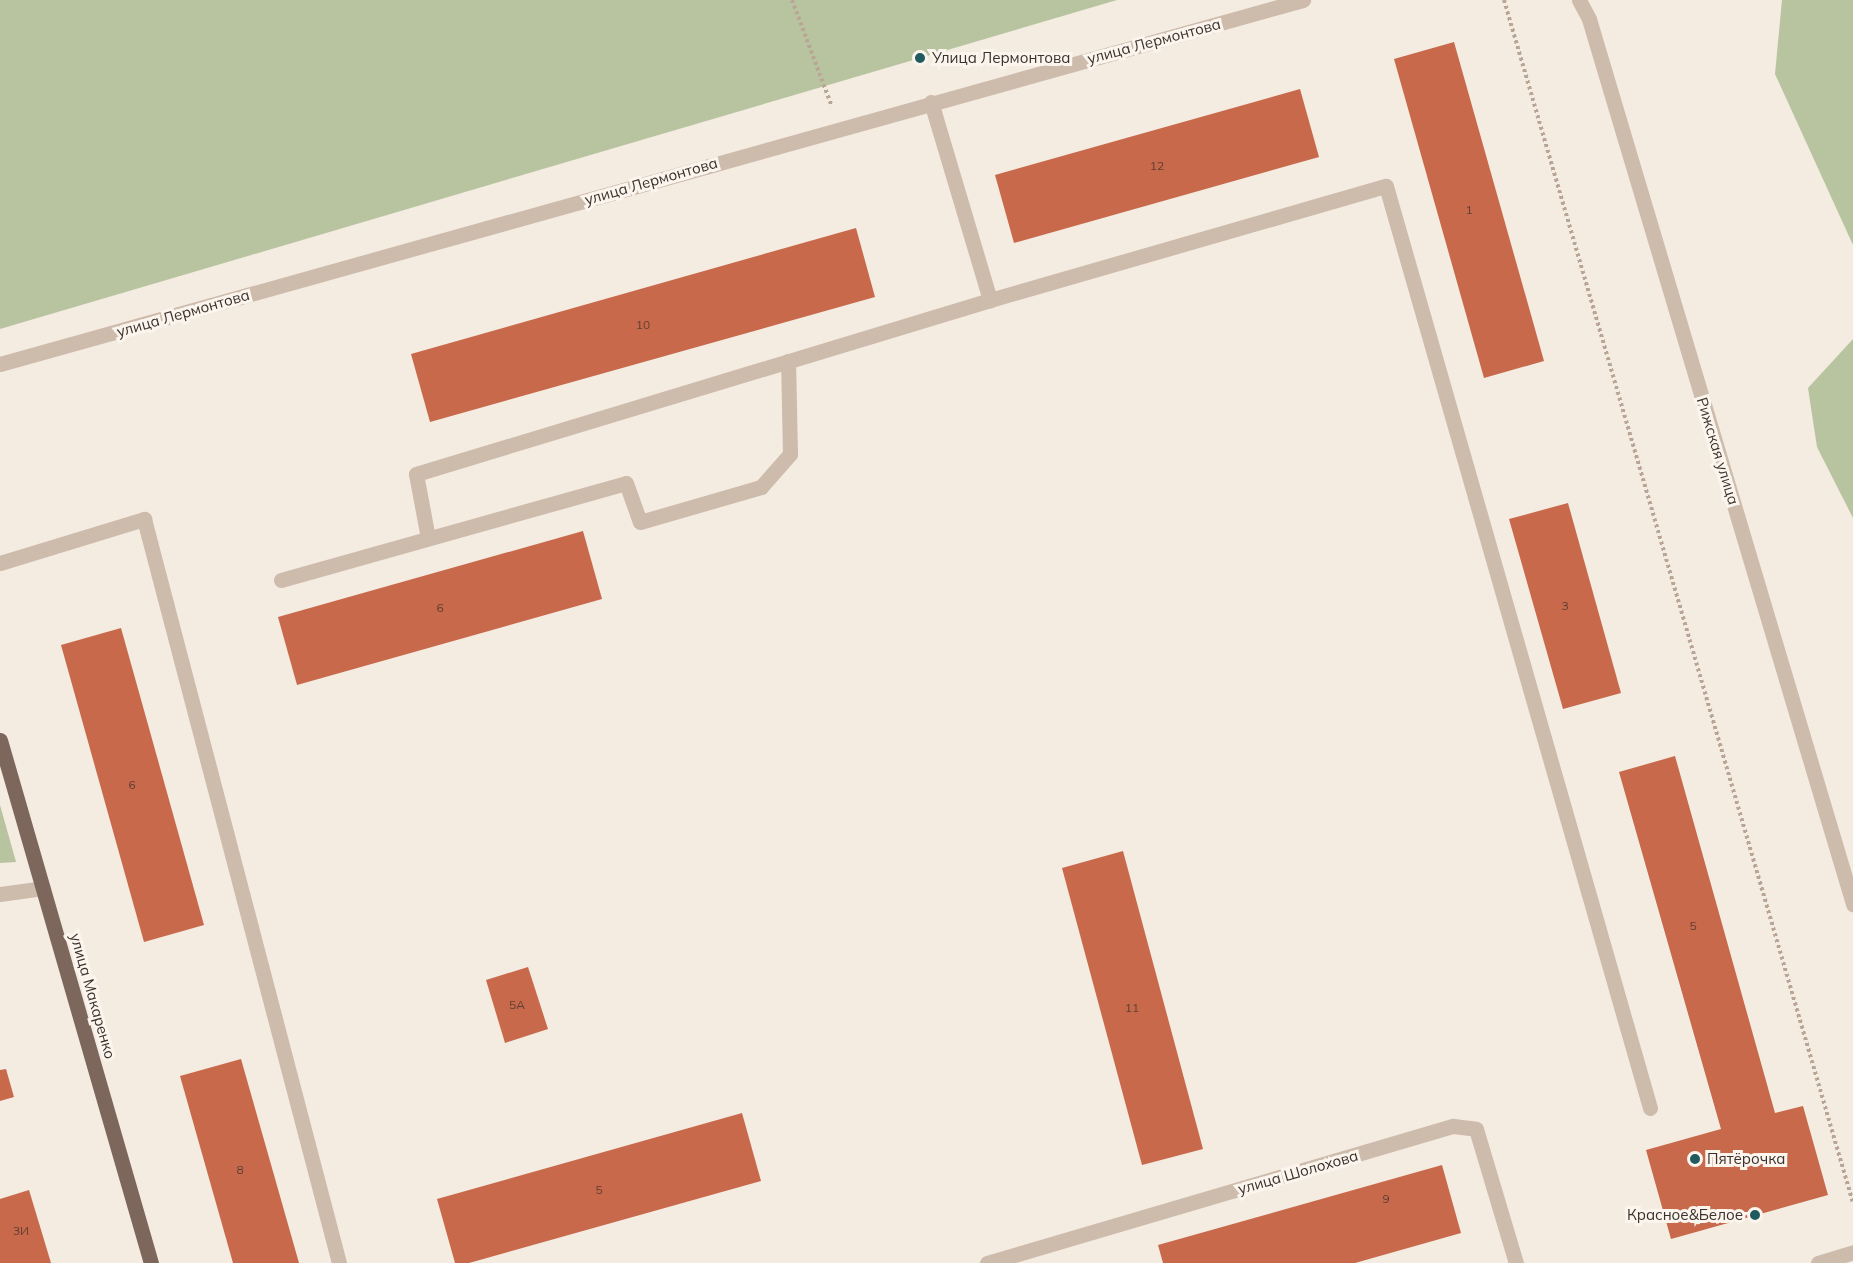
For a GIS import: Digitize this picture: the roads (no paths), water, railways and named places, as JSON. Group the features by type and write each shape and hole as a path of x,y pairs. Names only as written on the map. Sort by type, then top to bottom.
{"main road":[{"name":"улица Макаренко","path":"0,740 151,1263"}],"street":[{"name":"улица Лермонтова","path":"0,364 931,102 1303,0"},
{"name":"Рижская улица","path":"1579,0 1589,19 1853,903"},
{"path":"931,102 990,300"},
{"path":"428,538 416,474 990,300 1386,186 1650,1108"},
{"path":"281,580 626,483 640,522 762,488 790,454 788,361"},
{"path":"0,562 144,519 339,1263"},
{"path":"0,894 43,888"},
{"name":"улица Шолохова","path":"987,1263 1453,1126 1476,1129 1516,1263"},
{"path":"1818,1263 1853,1252"}],"place":[{"name":"Улица Лермонтова","path":"920,58"},
{"name":"Пятёрочка","path":"1695,1159"},
{"name":"Красное&Белое","path":"1755,1215"}]}
